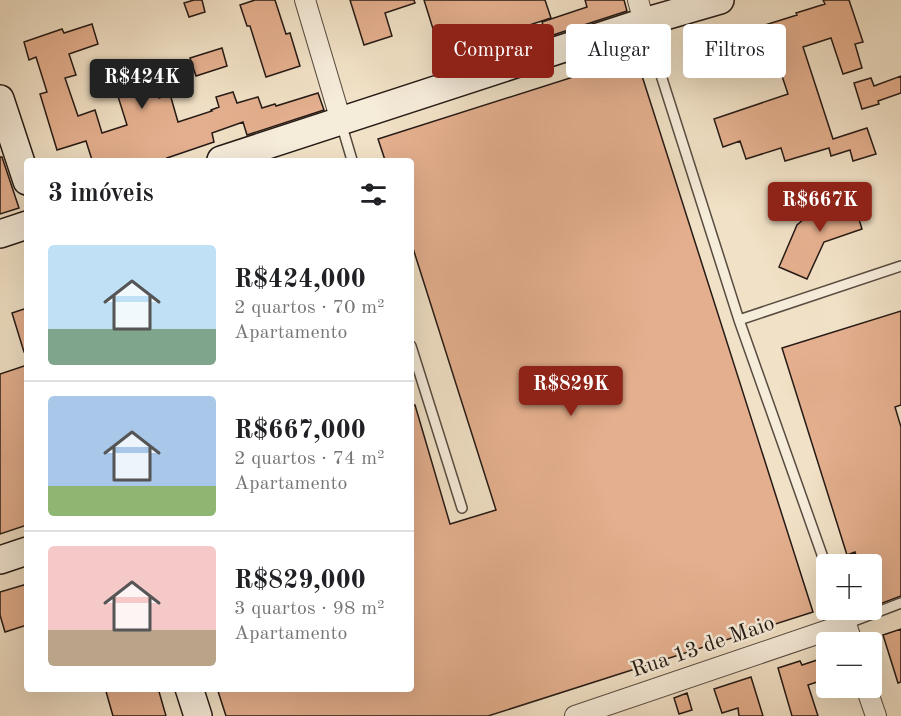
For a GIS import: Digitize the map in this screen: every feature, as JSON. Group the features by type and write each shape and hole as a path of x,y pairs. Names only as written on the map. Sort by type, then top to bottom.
{"street":[{"path":"305,0 341,121"},
{"path":"227,158 341,121 641,11 720,0"},
{"path":"0,99 24,172"},
{"path":"0,234 24,226"},
{"path":"0,560 24,552"},
{"name":"Rua 13 de Maio","path":"575,716 847,625"},
{"path":"190,692 198,716"},
{"path":"870,698 876,716"}],"lane":[{"path":"641,11 739,320 822,554"},
{"path":"341,121 351,158"},
{"path":"739,320 901,266"},
{"path":"414,356 462,508"},
{"path":"847,625 901,603"}],"building":[{"path":"202,0 205,12 189,17 184,3"},
{"path":"255,0 275,0 286,34 290,33 300,66 266,77 250,26 247,26 240,5"},
{"path":"350,0 414,0 415,3 385,13 392,36 364,45"},
{"path":"424,0 545,0 551,18 532,24 432,26"},
{"path":"585,0 624,0 627,11 587,24 566,24 566,31 554,35 554,24 543,24 542,22 587,7"},
{"path":"823,0 849,0 863,42 855,44 862,68 843,74 831,38 803,47 833,139 867,128 876,154 853,161 850,150 831,156 829,148 785,161 781,148 746,159 740,141 723,147 714,119 788,94 783,78 786,78 786,24 768,24 825,4"},
{"path":"92,24 98,44 69,54 76,75 65,78 78,116 95,110 102,133 127,125 115,87 151,75 159,98 170,94 178,122 212,111 219,107 216,97 233,92 237,103 258,97 262,108 318,93 324,110 247,135 243,122 212,133 214,142 167,158 91,158 86,141 57,150 40,94 47,92 36,57 29,60 24,42 62,29 64,33"},
{"path":"222,48 227,66 196,76 190,58"},
{"path":"901,76 901,93 878,101 879,104 862,109 854,83 871,78 874,86"},
{"path":"570,78 643,78 813,612 488,716 226,716 218,692 414,692 414,405 450,524 496,510 414,251 414,158 384,158 378,139"},
{"path":"0,157 2,157 19,208 0,214"},
{"path":"851,193 862,229 824,242 807,279 779,267 797,225 825,201"},
{"path":"24,309 24,352 12,313"},
{"path":"901,311 901,405 895,407 901,427 901,596 882,603 882,554 856,554 855,552 847,554 782,348"},
{"path":"24,366 24,526 0,534 0,374"},
{"path":"24,585 24,626 5,632 0,615 0,592"},
{"path":"901,629 901,682 898,683 883,635"},
{"path":"816,660 816,682 808,685 818,716 792,716 778,668 800,661 802,665"},
{"path":"751,677 763,716 739,716 738,708 722,713 714,689"},
{"path":"106,692 159,692 166,716 113,716"},
{"path":"687,693 692,710 679,714 674,698"}]}
